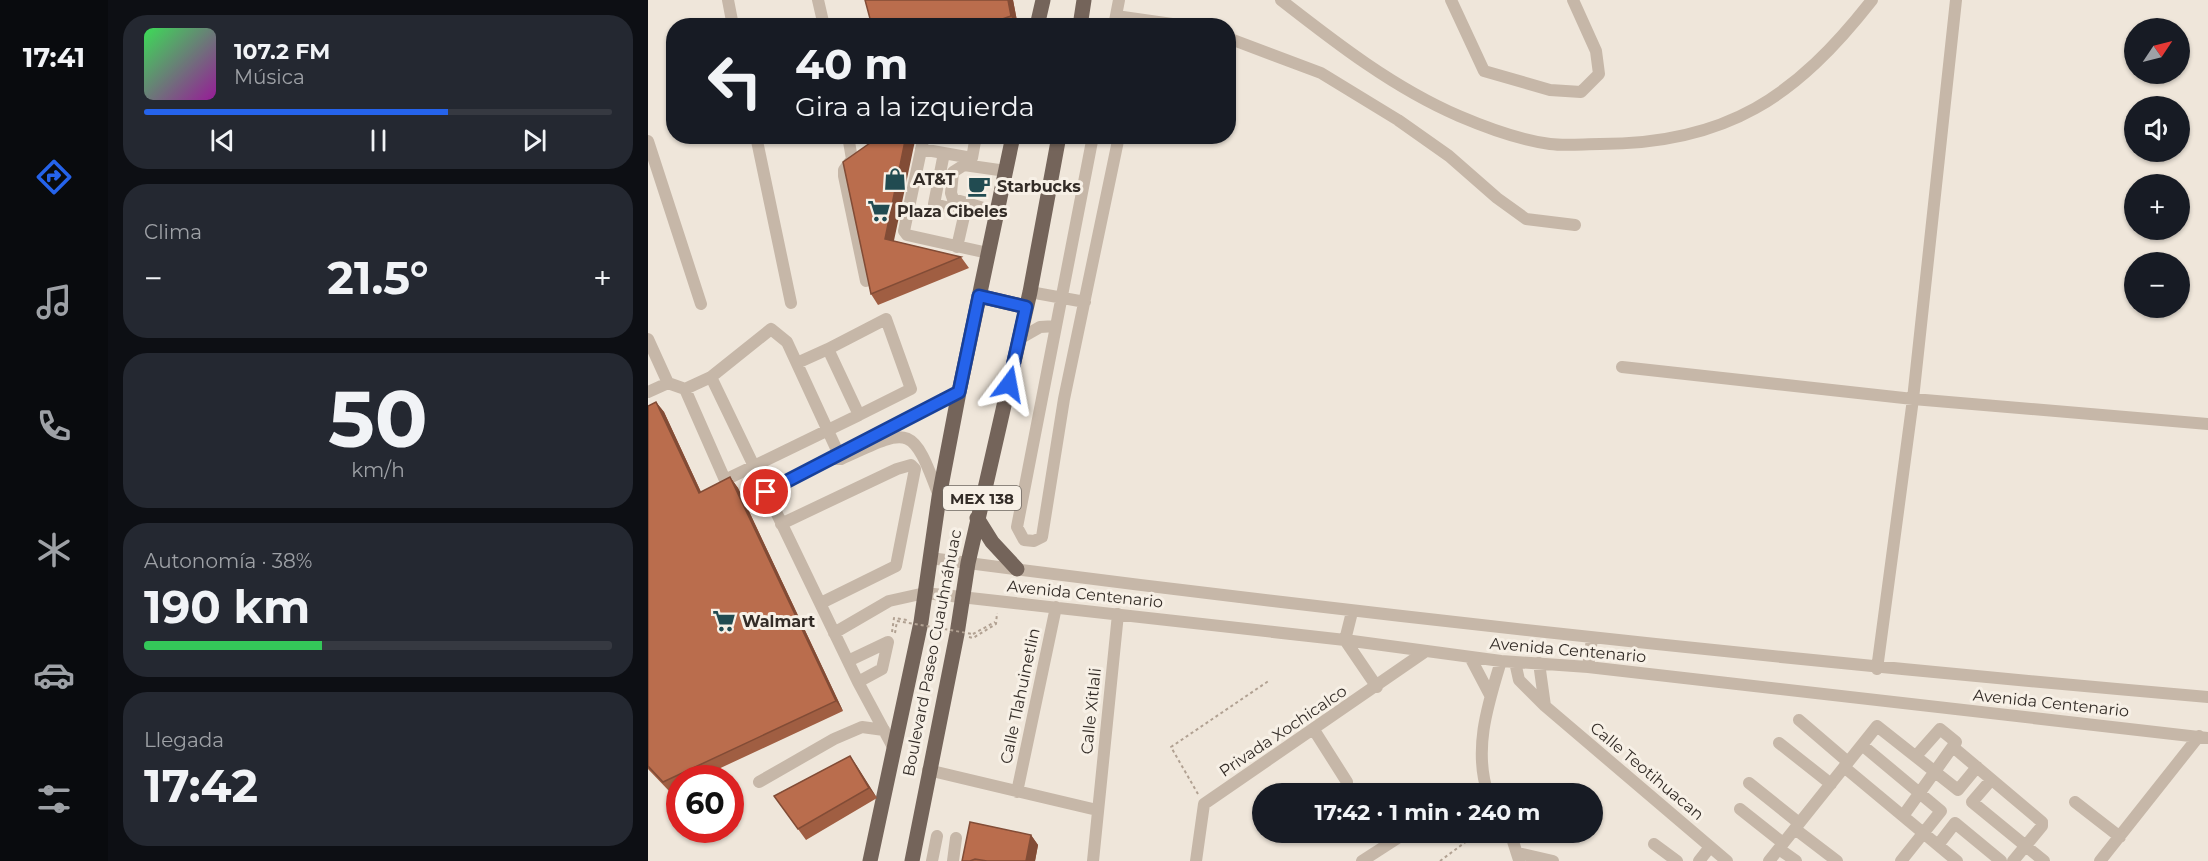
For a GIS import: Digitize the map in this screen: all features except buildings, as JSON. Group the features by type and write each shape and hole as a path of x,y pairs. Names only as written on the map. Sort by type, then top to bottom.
{"main road":[{"path":"1039,18 1043,0"},
{"path":"1081,18 1084,0"},
{"name":"Boulevard Paseo Cuauhnáhuac","path":"870,861 925,593 939,497 959,392 1011,144"},
{"name":"Boulevard Paseo Cuauhnáhuac","path":"912,861 928,770 957,634 977,518 1028,299 1057,144"},
{"path":"979,296 1028,299"},
{"path":"977,518 992,542 1017,569"}],"street":[{"path":"728,0 731,18"},
{"path":"818,0 822,18"},
{"path":"1116,18 1119,0"},
{"path":"1281,0 1334,41 1410,91 1457,115 1490,128 1550,144 1617,144 1663,142 1724,125 1763,103 1794,83 1820,61 1872,0"},
{"path":"1451,0 1484,71 1550,90 1581,92 1599,74 1596,51 1573,0"},
{"path":"1877,669 1913,399 1956,0"},
{"path":"1236,41 1330,79 1398,120 1449,156 1497,198 1526,219 1575,225"},
{"path":"648,141 701,304"},
{"path":"758,144 791,303"},
{"path":"849,144 852,159 844,174 866,281"},
{"path":"922,144 904,231 907,236 988,253"},
{"path":"921,149 972,158 975,144"},
{"path":"1091,144 1017,528 1024,540 1034,542 1042,537 1064,399 1117,144"},
{"path":"944,153 934,204 965,212 957,247"},
{"path":"997,212 953,199 951,193 953,172 964,165 1006,171"},
{"path":"1028,299 1062,299 1084,302"},
{"path":"685,389 725,480 910,389 886,320 797,363"},
{"path":"1019,339 1040,327 1056,326"},
{"path":"648,392 668,383 685,389 711,376 771,329 788,342 828,430 837,457"},
{"path":"648,339 668,383"},
{"path":"828,349 859,415"},
{"path":"1622,367 1913,399 2208,424"},
{"path":"711,376 858,682 894,749"},
{"path":"766,492 959,392"},
{"path":"837,457 886,439 905,437 920,448 939,497"},
{"path":"781,525 897,468 911,465 915,469 896,566 821,603"},
{"name":"Avenida Centenario","path":"930,558 1352,612 1592,639 1877,669 2208,697"},
{"path":"834,633 890,601 925,593"},
{"name":"Avenida Centenario","path":"925,593 962,599 1056,607 1345,640 1502,661 1588,667 2204,737"},
{"name":"Calle Tlahuinetlin","path":"1017,792 1056,607"},
{"path":"1352,612 1345,640 1377,687"},
{"name":"Calle Xitlali","path":"1093,861 1118,614"},
{"path":"1588,667 1592,639"},
{"path":"848,661 888,642 882,669 858,682"},
{"name":"Privada Xochicalco","path":"1204,804 1377,687 1426,651"},
{"path":"1470,657 1490,695"},
{"path":"1485,783 1480,753 1490,695 1502,661"},
{"name":"Calle Teotihuacan","path":"1515,662 1519,680 1545,706 1727,861"},
{"path":"1539,663 1545,706"},
{"path":"1799,720 1903,816 1957,861"},
{"path":"1769,861 1878,726 1958,790 1977,767"},
{"path":"759,782 843,735 862,727 884,730"},
{"path":"1903,816 1921,794 1955,741 1941,729 1916,756"},
{"path":"1314,730 1347,782"},
{"path":"2100,861 2204,737"},
{"path":"1779,743 1831,784"},
{"path":"1862,745 1941,811 1901,861"},
{"path":"1953,747 2042,822 2013,861"},
{"path":"928,770 1097,810"},
{"path":"1991,780 1972,802 2044,861"},
{"path":"1749,783 1797,826 1822,856 1837,861"},
{"path":"2075,802 2120,837"},
{"path":"1196,861 1204,804"},
{"path":"1740,809 1796,861"},
{"path":"1938,845 1955,823 2001,861"},
{"path":"932,861 937,836"},
{"path":"953,861 956,838"},
{"path":"1362,861 1390,843"},
{"path":"1654,844 1677,861"},
{"path":"1699,861 1710,847"},
{"path":"1518,857 1553,861"}],"path":[{"path":"894,618 891,633 895,634 897,621 973,634 995,622 996,624 973,638 957,634"},
{"path":"1204,804 1171,747 1270,680"},
{"path":"1440,861 1464,843"}],"place":[{"name":"AT&T","path":"895,179"},
{"name":"Starbucks","path":"979,186"},
{"name":"Plaza Cibeles","path":"879,211"},
{"name":"Walmart","path":"724,621"}],"route":[{"path":"766,492 832,459 838,452 890,429 959,392 979,296 1026,307 1009,384"}]}
